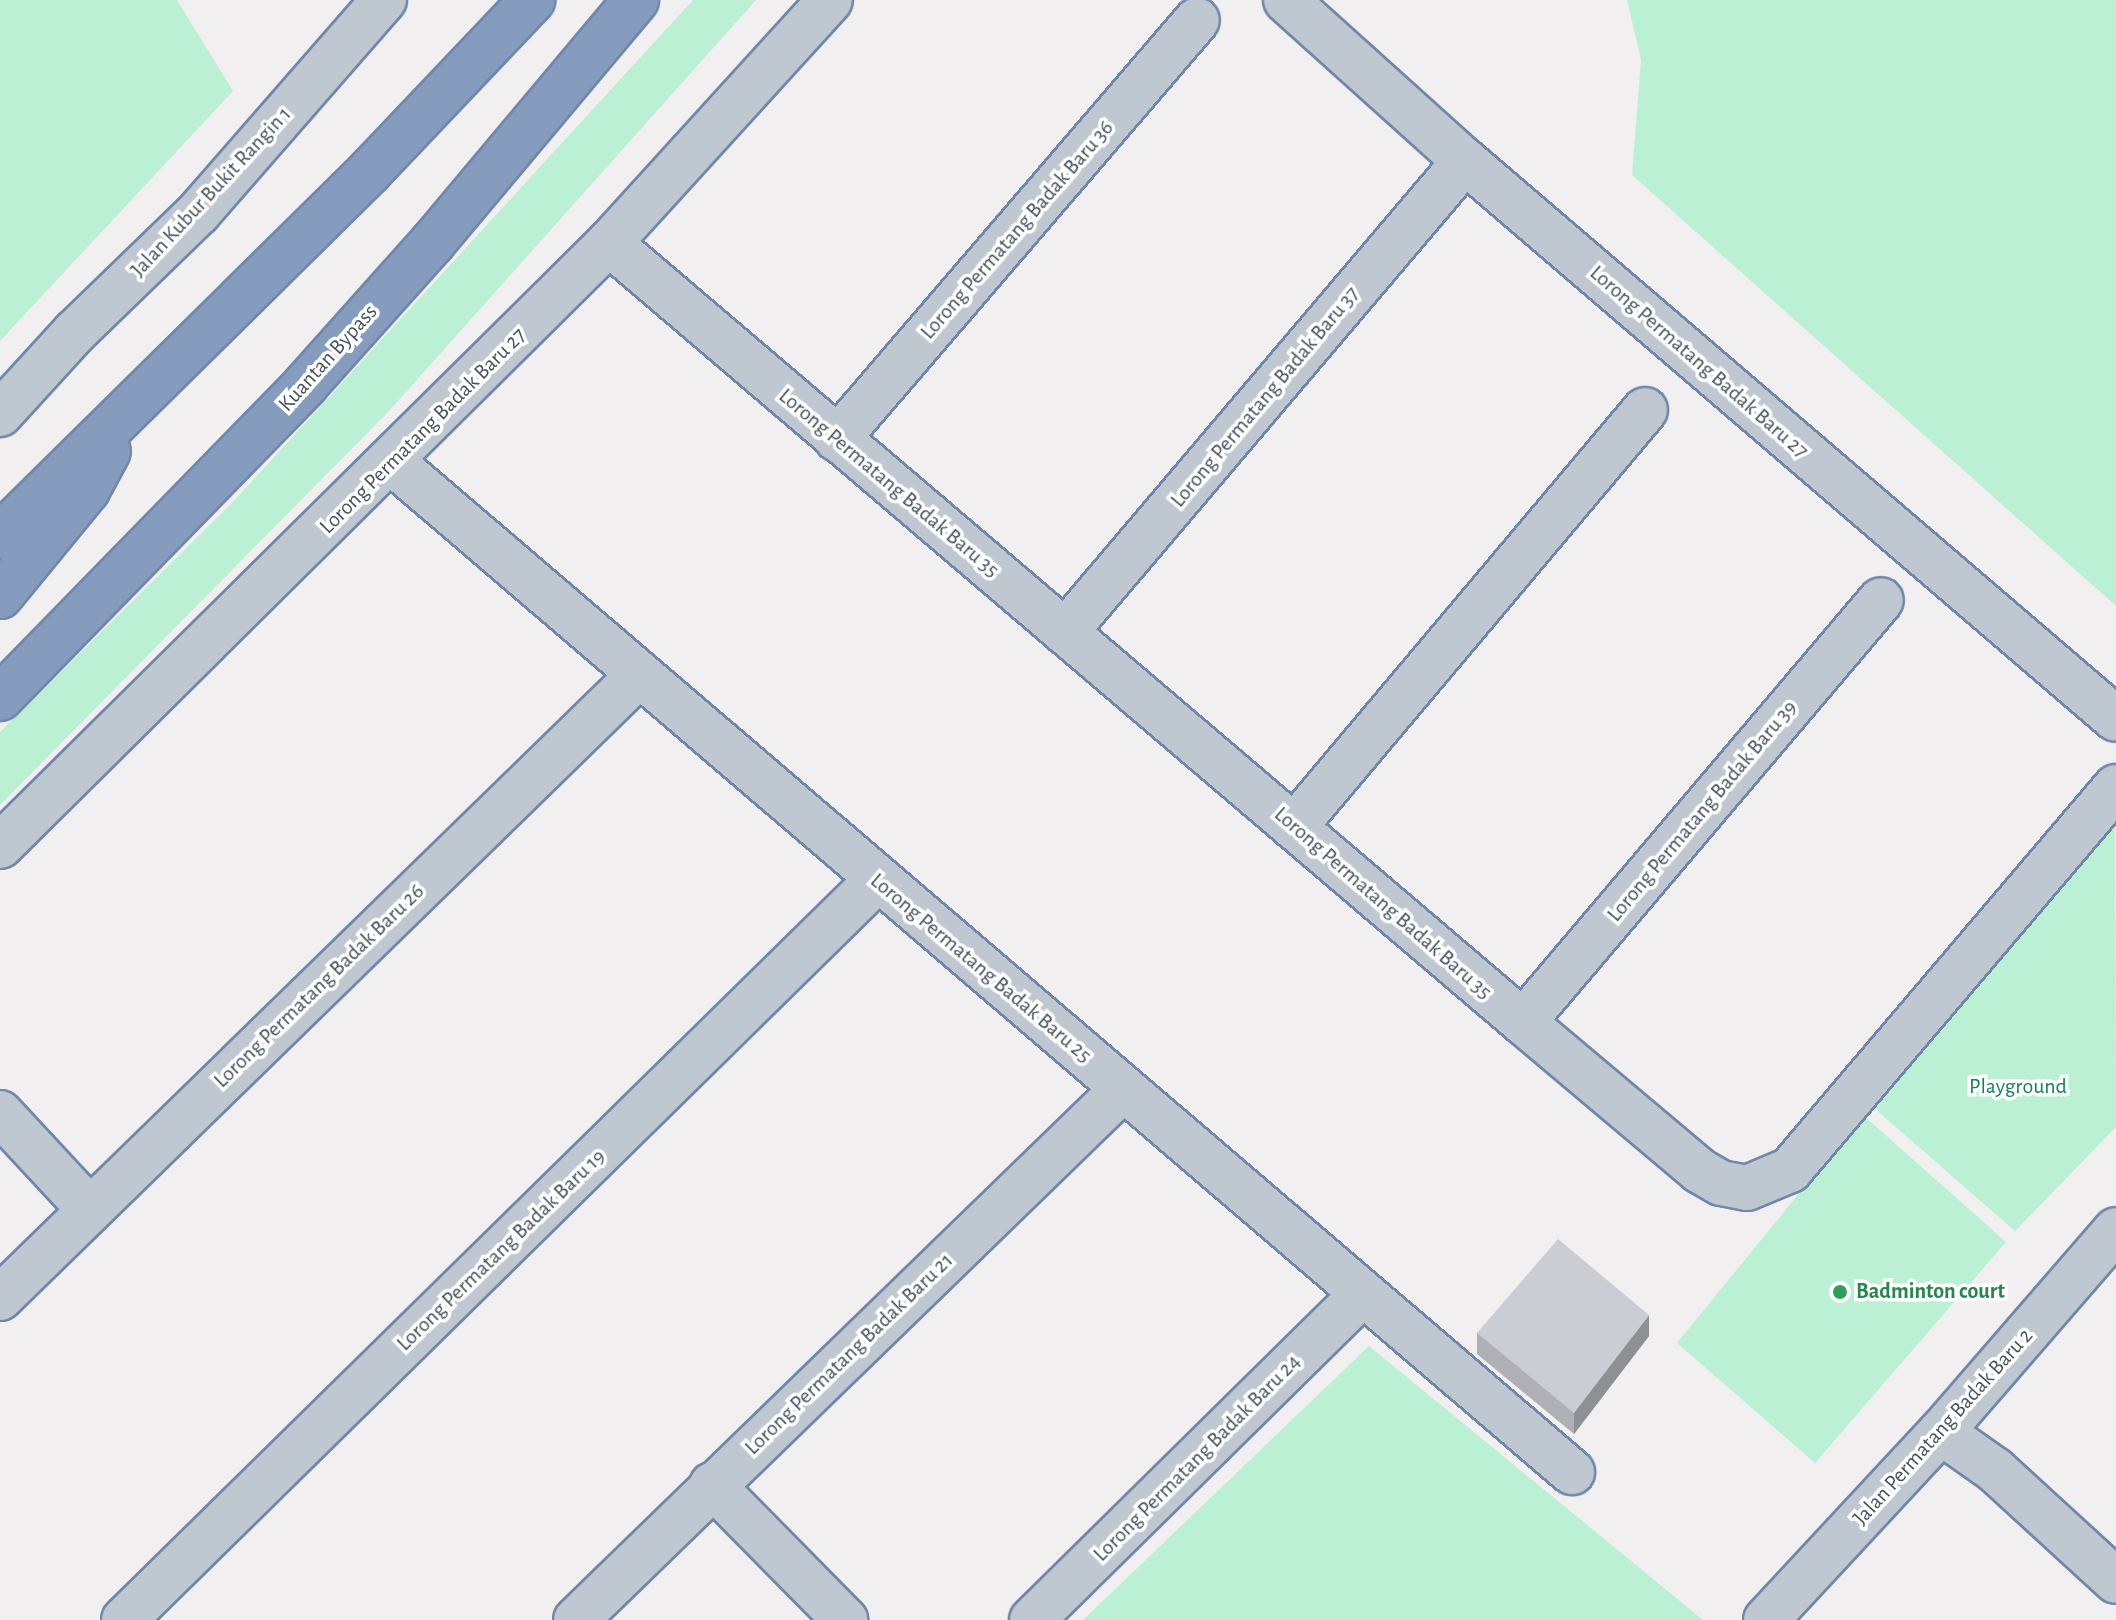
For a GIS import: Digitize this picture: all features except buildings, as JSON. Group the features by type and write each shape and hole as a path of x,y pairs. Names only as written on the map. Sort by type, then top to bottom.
{"highway":[{"path":"0,536 129,411 532,0"},
{"name":"Kuantan Bypass","path":"0,698 306,384 433,242 636,0"},
{"path":"0,596 87,490 129,411"}],"street":[{"name":"Jalan Kubur Bukit Rangin 1","path":"0,414 75,332 198,213 384,0"},
{"name":"Lorong Permatang Badak Baru 27","path":"0,846 393,463 609,243 830,0"},
{"name":"Lorong Permatang Badak Baru 27","path":"1286,0 1465,161 2116,719"},
{"name":"Lorong Permatang Badak Baru 36","path":"837,439 1197,20"},
{"name":"Lorong Permatang Badak Baru 37","path":"1065,632 1465,161"},
{"name":"Lorong Permatang Badak Baru 35","path":"609,243 1523,1022 1700,1171 1721,1183 1747,1188 1770,1183 1790,1170 2116,787"},
{"path":"1294,827 1645,410"},
{"name":"Lorong Permatang Badak Baru 25","path":"393,463 1572,1472"},
{"name":"Lorong Permatang Badak Baru 39","path":"1523,1022 1881,600"},
{"name":"Lorong Permatang Badak Baru 26","path":"0,1298 639,675"},
{"name":"Lorong Permatang Badak Baru 19","path":"124,1620 877,880"},
{"name":"Lorong Permatang Badak Baru 21","path":"576,1620 1123,1089"},
{"path":"0,1113 90,1210"},
{"name":"Jalan Permatang Badak Baru 2","path":"1766,1620 1941,1432 2116,1230"},
{"name":"Lorong Permatang Badak Baru 24","path":"1032,1620 1362,1295"},
{"path":"1941,1432 1995,1470 2116,1581"},
{"path":"712,1485 845,1620"}],"green space":[{"path":"0,0 177,0 233,91 0,341"},
{"path":"693,0 756,0 389,411 0,805 0,732 231,504"},
{"path":"1627,0 2116,0 2116,606 1632,175 1641,60"},
{"name":"Playground","path":"2115,805 2116,1127 2015,1231 1875,1109"},
{"name":"Badminton court","path":"1863,1115 2006,1242 1815,1463 1677,1343"},
{"path":"1369,1346 1703,1620 1083,1620"}],"place":[{"name":"Badminton court","path":"1840,1292"}]}
